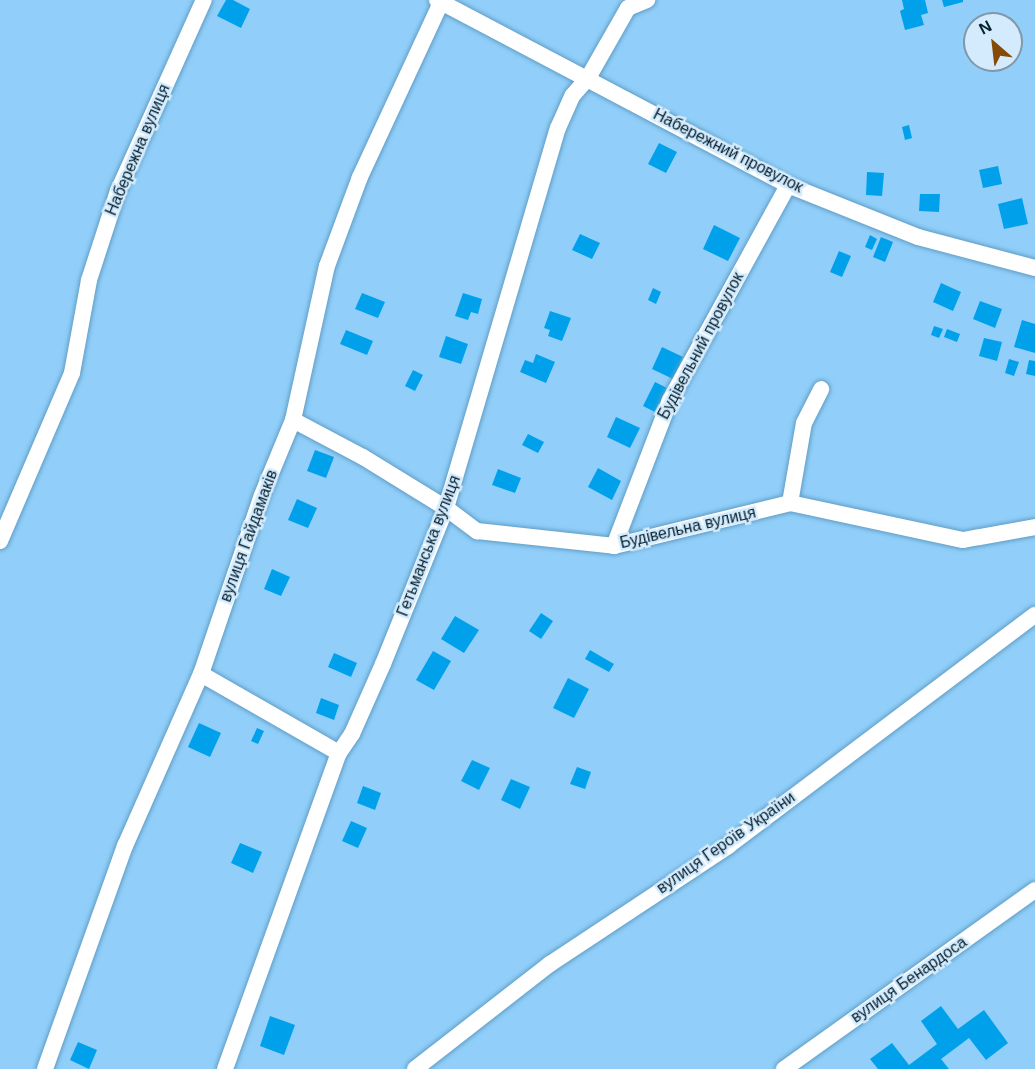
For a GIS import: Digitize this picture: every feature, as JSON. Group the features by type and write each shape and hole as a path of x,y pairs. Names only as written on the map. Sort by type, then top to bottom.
{"street":[{"name":"Набережна вулиця","path":"0,541 72,373 89,280 118,191 204,0"},
{"name":"Гетьманська вулиця","path":"225,1069 339,753 352,734 374,684 446,508 558,128 573,95 588,78 628,8 647,0"},
{"name":"Набережний провулок","path":"440,1 572,74 588,78 788,185 918,237 1035,268"},
{"name":"вулиця Гайдамаків","path":"45,1069 125,846 201,675 262,495 293,420 327,266 360,177 440,1"},
{"name":"Будівельний провулок","path":"614,546 670,400 788,185"},
{"path":"790,503 804,423 821,389"},
{"name":"Будівельна вулиця","path":"293,420 363,457 446,508 477,531 614,546 790,503 963,540 1035,527"},
{"name":"вулиця Героїв України","path":"415,1069 550,964 728,846 1035,615"},
{"path":"201,675 339,753"},
{"name":"вулиця Бенардоса","path":"784,1069 1035,890"}],"building":[{"path":"226,0 233,0 250,9 241,28 217,16"},
{"path":"902,0 925,0 928,13 921,15 924,25 905,30 900,11 904,9"},
{"path":"942,0 963,0 963,2 944,7"},
{"path":"909,125 912,138 905,140 902,127"},
{"path":"659,143 677,152 666,173 648,164"},
{"path":"998,166 1002,184 983,188 979,170"},
{"path":"867,172 884,173 882,196 866,195"},
{"path":"920,194 940,194 939,212 919,211"},
{"path":"1022,198 1028,224 1004,229 998,204"},
{"path":"714,225 740,238 728,261 703,249"},
{"path":"580,234 600,243 592,259 572,250"},
{"path":"870,235 877,239 872,250 865,247"},
{"path":"881,237 893,242 885,262 873,257"},
{"path":"839,251 851,256 842,277 830,272"},
{"path":"941,283 961,292 953,311 933,302"},
{"path":"653,288 661,292 656,304 648,300"},
{"path":"362,293 385,302 378,318 355,309"},
{"path":"463,293 482,299 478,314 471,312 468,320 455,316"},
{"path":"980,301 1002,309 995,328 973,319"},
{"path":"550,311 571,318 562,341 548,336 550,330 544,328"},
{"path":"1022,320 1035,324 1035,353 1014,347"},
{"path":"934,326 943,329 939,338 931,335"},
{"path":"947,329 960,334 957,342 944,337"},
{"path":"346,330 373,341 367,355 340,344"},
{"path":"446,336 468,344 461,364 439,357"},
{"path":"984,338 1002,342 997,361 979,356"},
{"path":"662,347 683,357 673,379 652,369"},
{"path":"536,354 555,362 546,383 520,372 525,360 533,363"},
{"path":"1009,359 1019,362 1014,376 1005,373"},
{"path":"1029,360 1035,361 1035,376 1026,374"},
{"path":"413,370 423,375 415,391 405,386"},
{"path":"655,382 667,388 655,412 643,406"},
{"path":"616,417 640,428 630,448 607,437"},
{"path":"528,434 544,442 538,453 522,445"},
{"path":"315,450 334,457 326,478 307,471"},
{"path":"598,468 621,481 612,500 588,487"},
{"path":"498,469 521,478 515,493 492,485"},
{"path":"297,499 317,508 308,528 288,520"},
{"path":"272,569 290,577 281,596 264,589"},
{"path":"541,613 553,621 541,639 529,631"},
{"path":"455,616 479,630 464,653 441,639"},
{"path":"590,650 614,664 609,672 585,659"},
{"path":"433,651 451,661 434,690 416,680"},
{"path":"334,653 357,663 351,677 328,667"},
{"path":"568,678 589,689 574,718 553,708"},
{"path":"321,698 339,705 334,720 316,713"},
{"path":"199,723 221,733 210,757 188,747"},
{"path":"257,728 264,731 258,744 251,741"},
{"path":"472,760 490,768 479,790 461,781"},
{"path":"577,767 591,772 585,789 570,784"},
{"path":"511,779 530,787 520,809 501,800"},
{"path":"363,786 381,793 375,810 357,803"},
{"path":"351,821 367,828 358,848 342,841"},
{"path":"240,843 262,852 253,873 231,863"},
{"path":"941,1006 958,1029 984,1010 1008,1043 986,1060 969,1038 941,1059 949,1069 878,1069 870,1059 892,1043 909,1065 937,1044 921,1021"},
{"path":"270,1016 295,1025 284,1055 260,1046"},
{"path":"78,1042 97,1050 89,1069 70,1060"}]}
